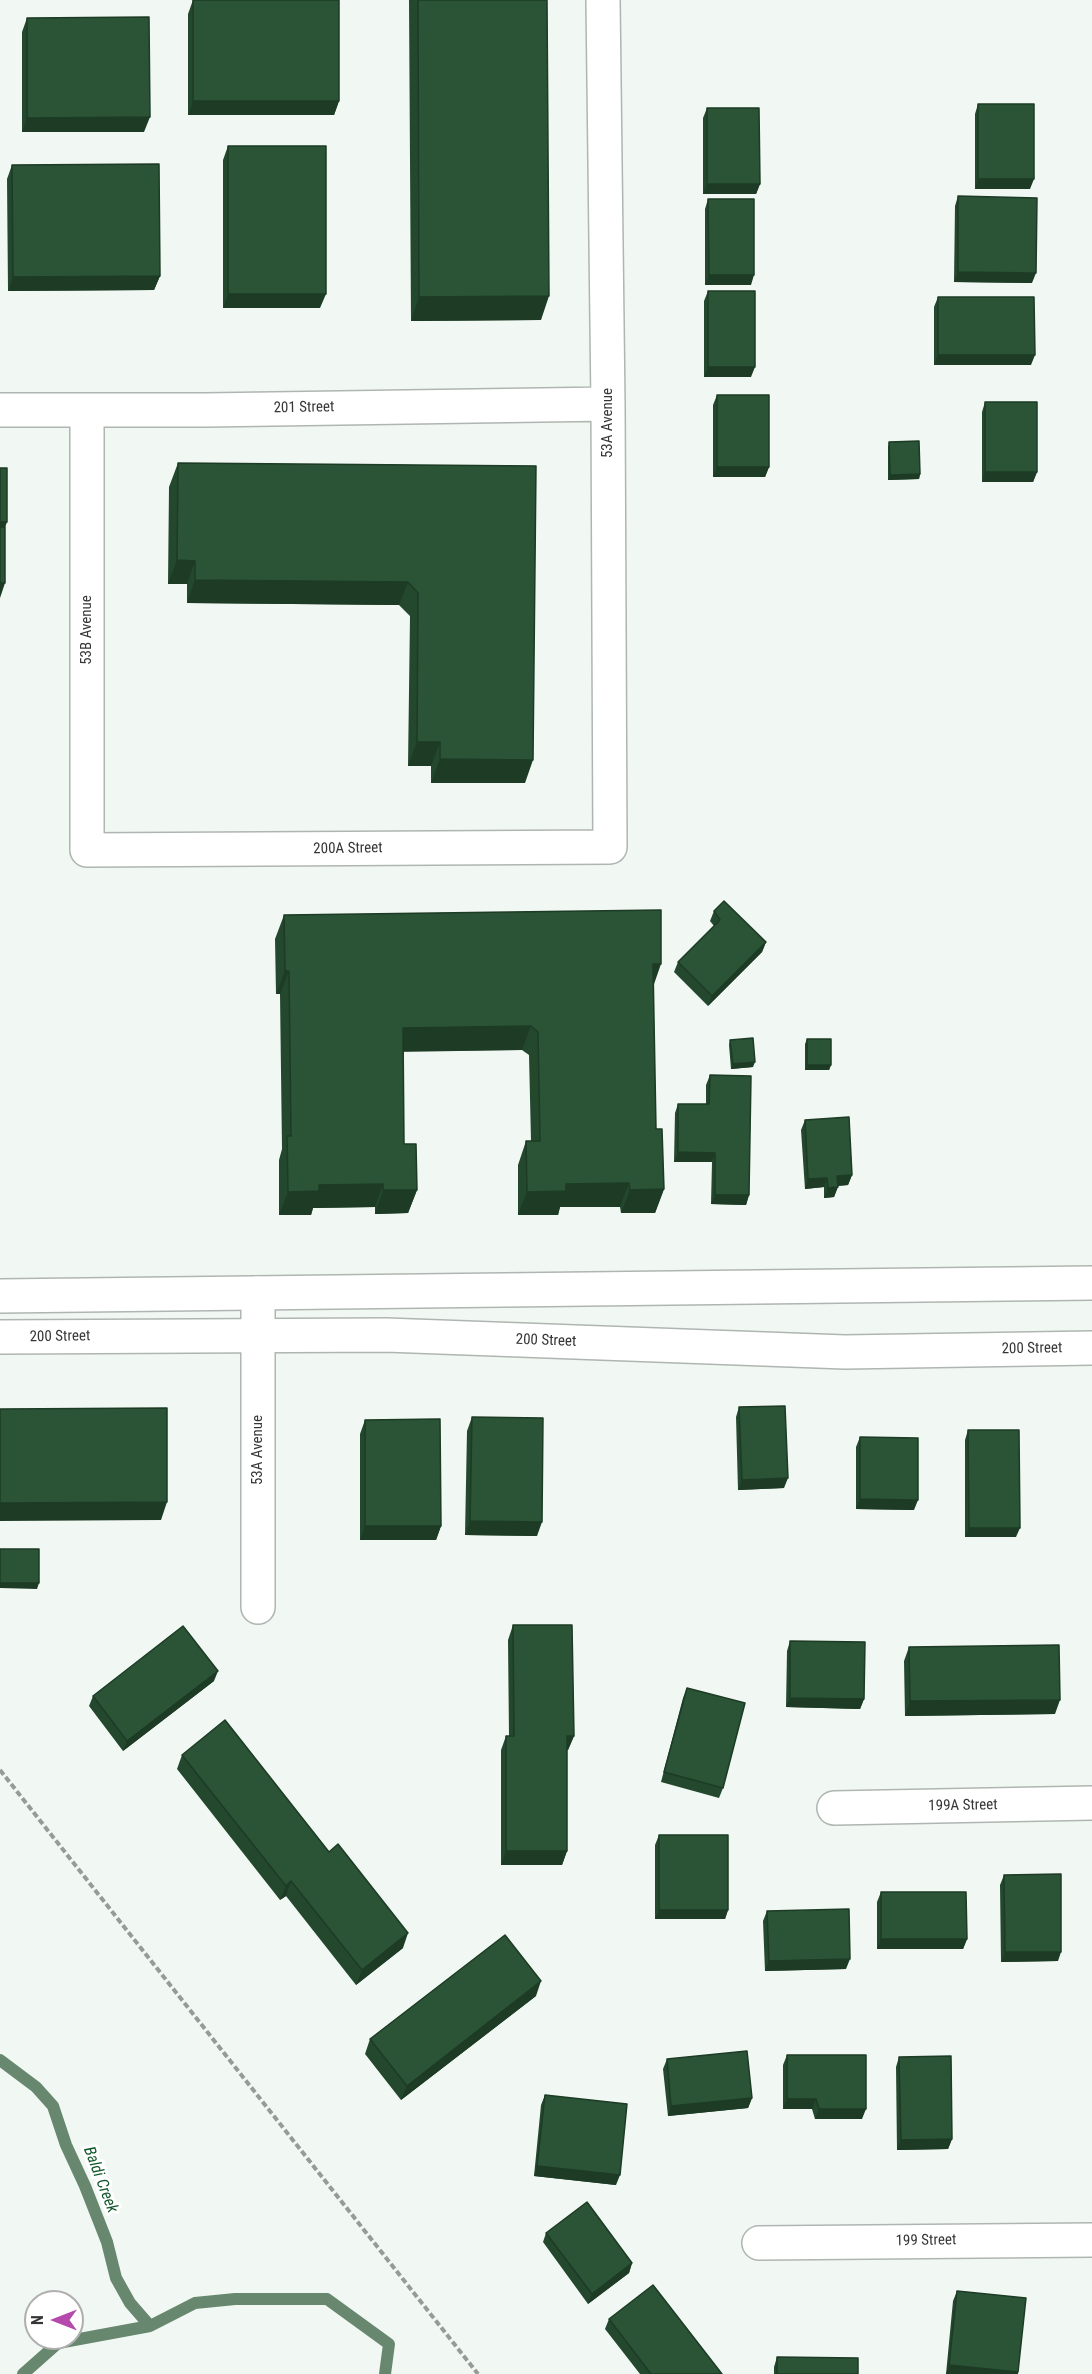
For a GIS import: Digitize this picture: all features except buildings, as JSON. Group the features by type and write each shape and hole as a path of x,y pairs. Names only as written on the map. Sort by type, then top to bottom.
{"street":[{"name":"53A Avenue","path":"603,0 610,847"},
{"name":"201 Street","path":"0,410 608,404"},
{"name":"53B Avenue","path":"87,410 87,850"},
{"name":"200A Street","path":"87,850 610,847"},
{"path":"0,1296 1092,1283"},
{"name":"53A Avenue","path":"258,1293 258,1607"},
{"name":"200 Street","path":"0,1337 386,1335 845,1352 1092,1348"},
{"name":"199A Street","path":"834,1808 1092,1803"},
{"name":"199 Street","path":"759,2243 1092,2240"}],"path":[{"path":"0,1770 478,2374"}],"waterway":[{"name":"Baldi Creek","path":"0,2060 36,2087 53,2106 66,2145 107,2242 116,2278 130,2303 150,2326"},
{"path":"23,2374 58,2343 150,2326 195,2303 235,2299 327,2299 389,2344 385,2374"}]}
